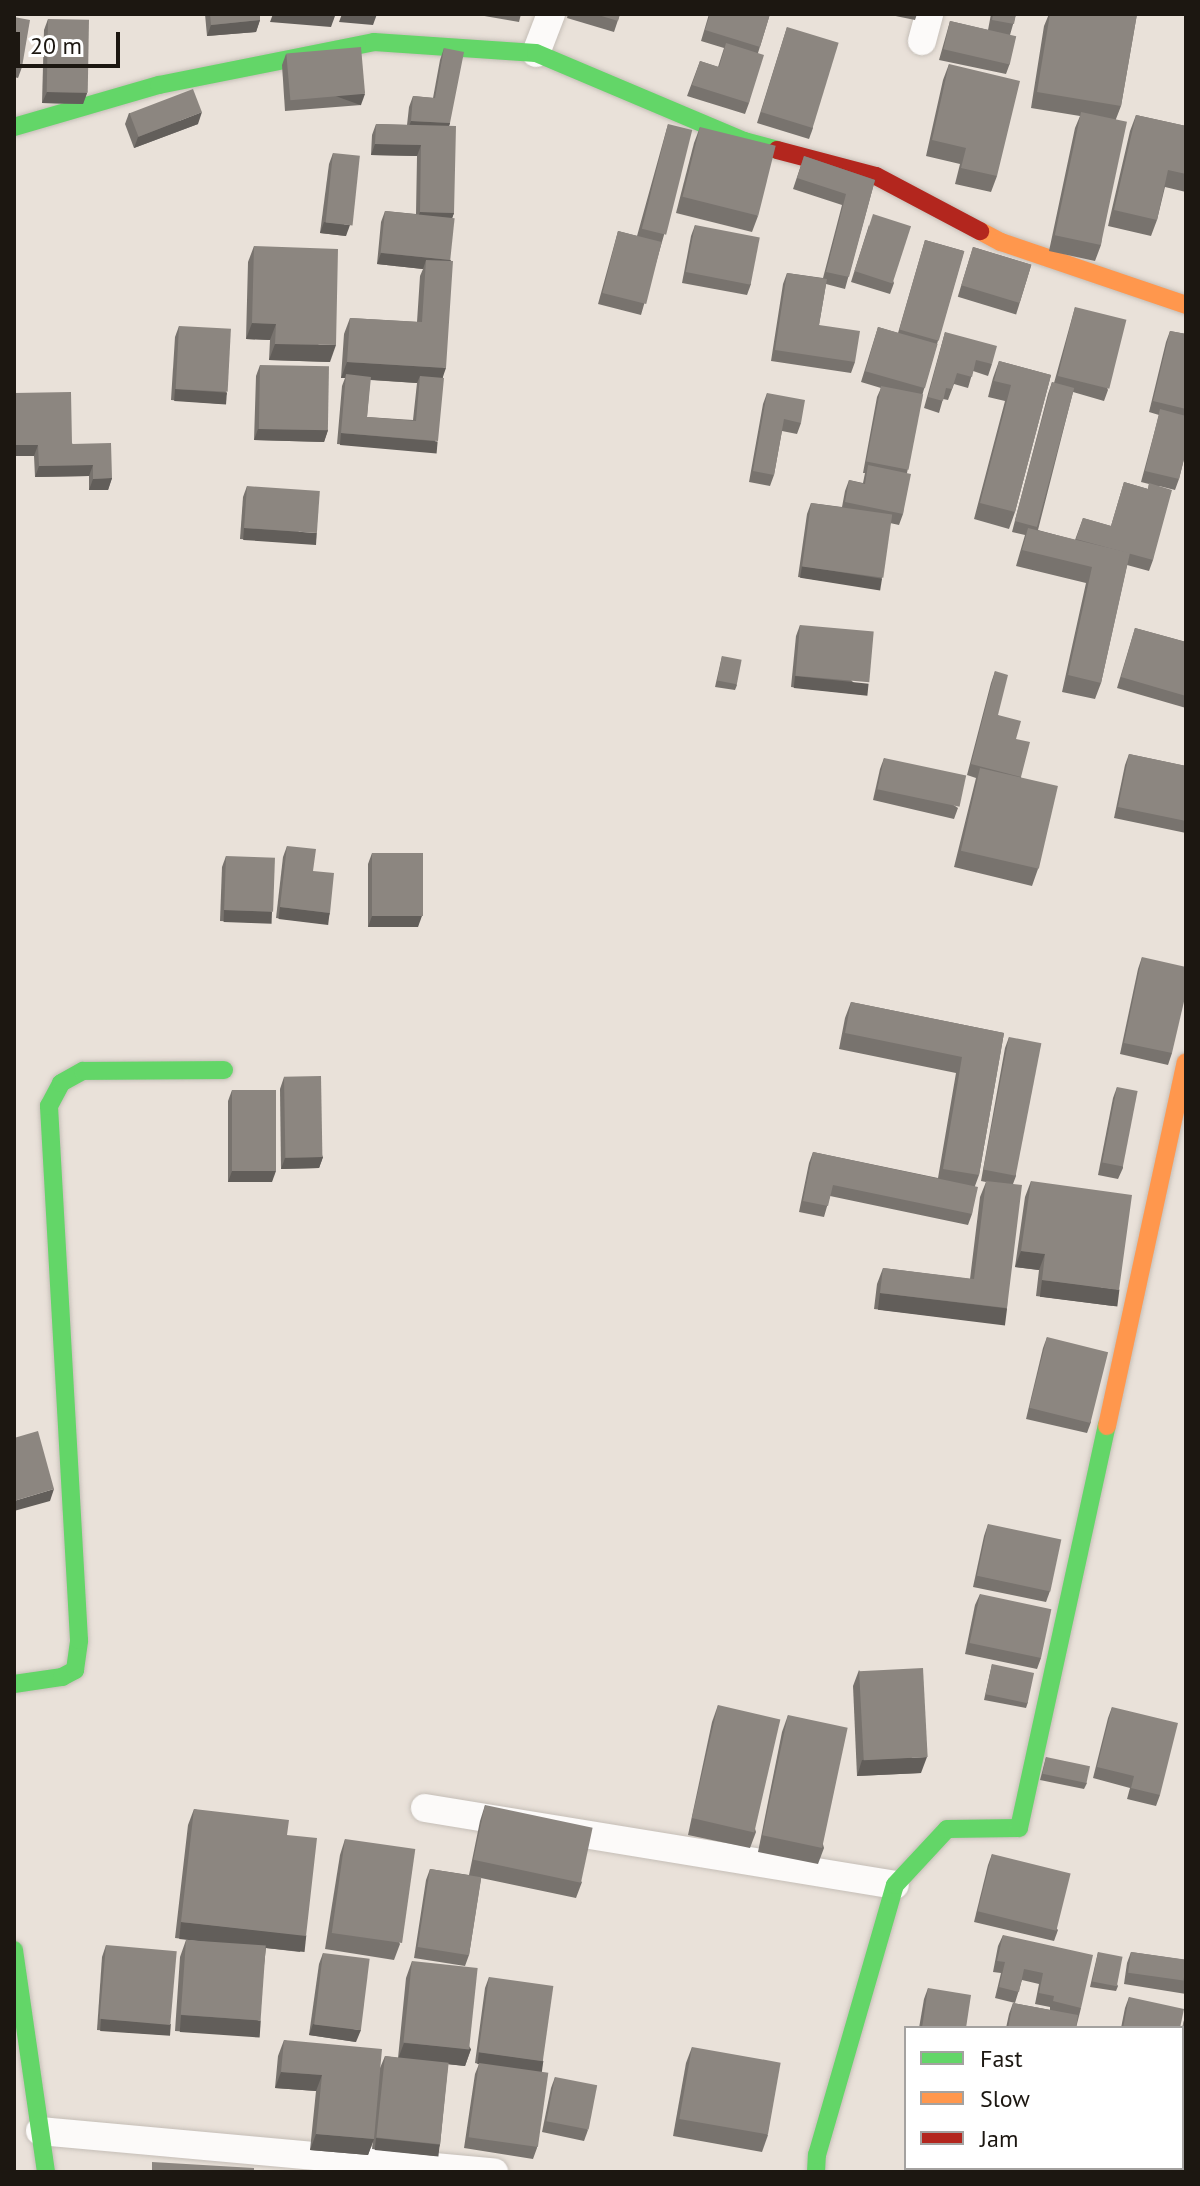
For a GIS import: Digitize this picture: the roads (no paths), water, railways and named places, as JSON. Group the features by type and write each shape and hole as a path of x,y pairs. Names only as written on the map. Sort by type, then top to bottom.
{"street":[{"path":"536,53 551,14"},
{"path":"14,127 159,85 374,42 536,53 744,141 876,176 1001,242 1186,305"},
{"path":"816,2172 817,2155 895,1885 947,1829 1019,1828 1186,1062"},
{"path":"14,1684 62,1677 75,1670 79,1640 49,1106 61,1083 83,1071 224,1070"},
{"path":"425,1808 895,1885"},
{"path":"14,1950 46,2172"},
{"path":"40,2131 483,2171"}]}
